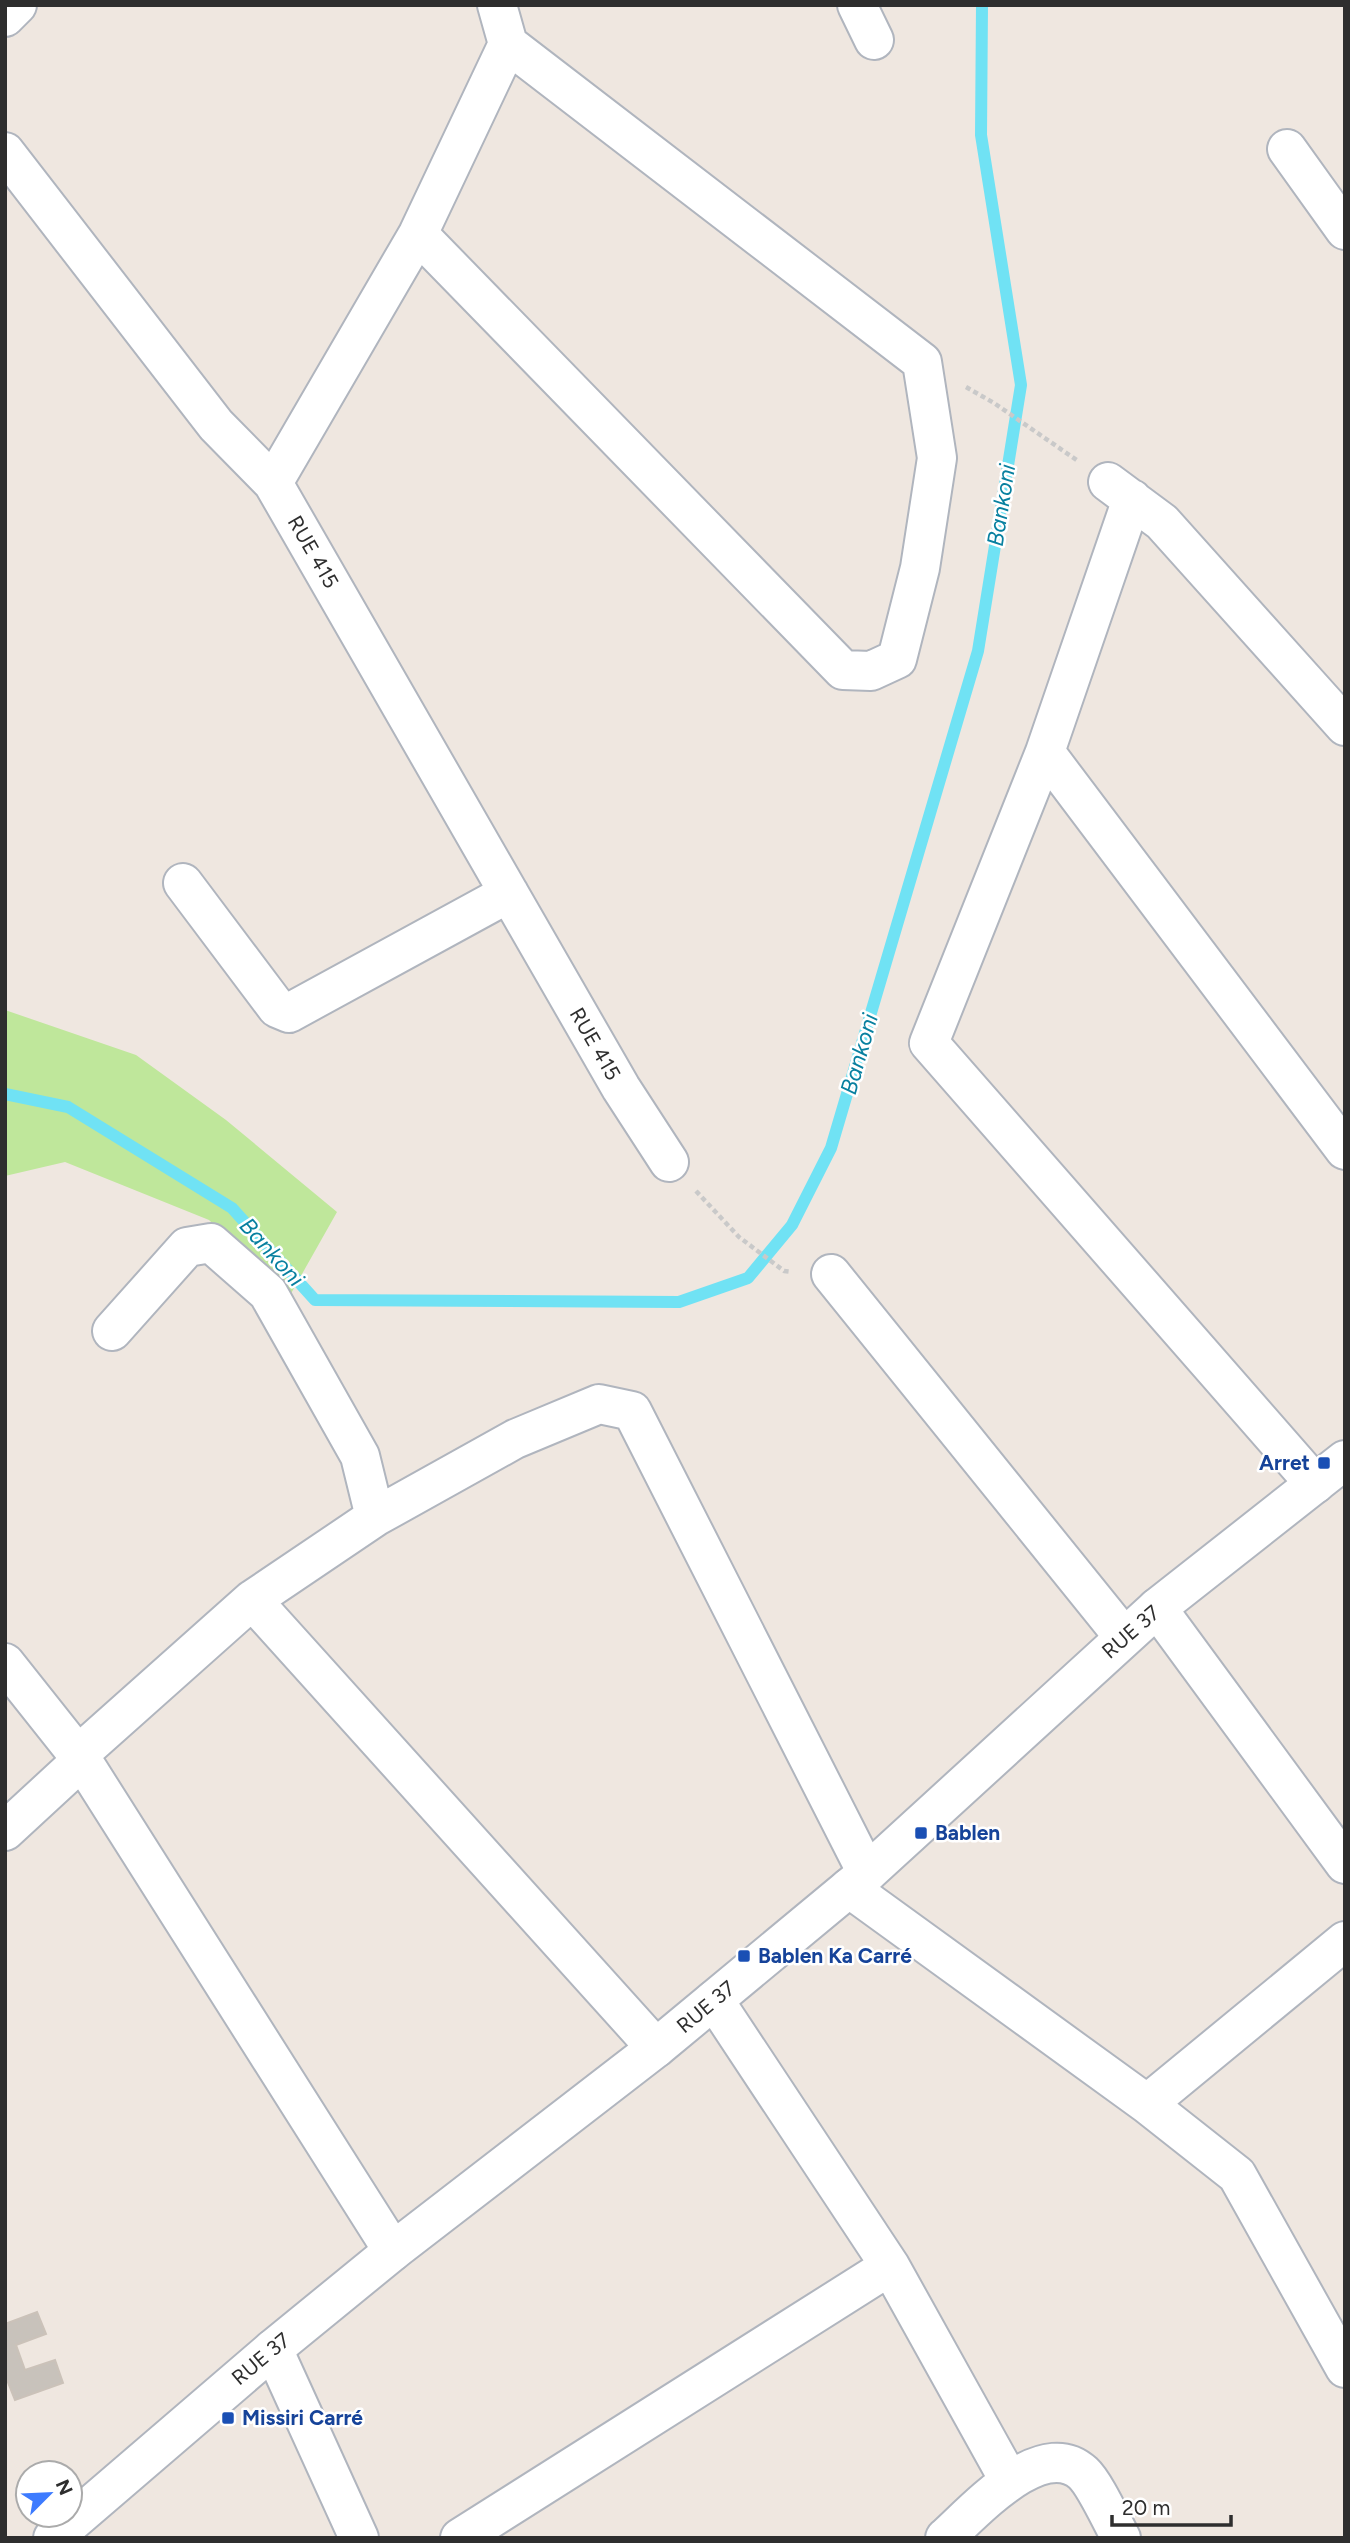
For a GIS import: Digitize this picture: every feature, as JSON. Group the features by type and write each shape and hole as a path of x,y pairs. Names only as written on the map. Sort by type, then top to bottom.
{"street":[{"path":"5,18 17,5"},
{"path":"418,234 843,670 871,671 897,659 920,568 937,457 922,362 508,44 497,5"},
{"path":"858,5 874,40"},
{"path":"273,483 418,234 508,44"},
{"path":"1287,149 1345,230"},
{"name":"RUE 415","path":"5,152 216,425 273,483 621,1088 669,1162"},
{"path":"1315,1484 929,1043 1045,752 1107,481 1162,522 1345,726"},
{"path":"1045,752 1345,1150"},
{"path":"183,883 277,1008 289,1013 509,893"},
{"path":"112,1331 187,1247 211,1242 268,1293 360,1456 375,1517"},
{"path":"831,1274 1124,1637"},
{"path":"5,1830 80,1757 252,1600 375,1517 527,1434 599,1404 632,1411 858,1880 1237,2175 1345,2368"},
{"name":"RUE 37","path":"53,2538 273,2349 393,2251 656,2048 858,1880 1157,1608 1345,1460"},
{"path":"252,1600 656,2048"},
{"path":"1157,1608 1345,1864"},
{"path":"5,1663 80,1757 393,2251"},
{"path":"1147,2104 1345,1941"},
{"path":"714,2000 890,2266 1009,2480"},
{"path":"460,2538 890,2266"},
{"path":"273,2349 359,2538"},
{"path":"945,2538 1009,2480 1051,2462 1071,2464 1085,2474 1121,2538"}],"path":[{"path":"994,403 1107,481"},
{"path":"669,1162 740,1237 784,1271"}],"green space":[{"path":"5,1010 136,1055 226,1120 337,1212 289,1297 209,1220 65,1162 5,1176"}],"building":[{"path":"37,2312 46,2334 16,2345 25,2370 55,2360 63,2383 15,2400 5,2375 5,2324"}],"waterway":[{"name":"Bankoni","path":"5,1094 68,1107 232,1208 315,1300 679,1302 748,1278 792,1225 831,1148 978,651 1021,385 981,135 982,5"}],"place":[{"name":"Arret","path":"1324,1463"},
{"name":"Bablen","path":"921,1833"},
{"name":"Bablen Ka Carré","path":"744,1956"},
{"name":"Missiri Carré","path":"228,2418"}]}
